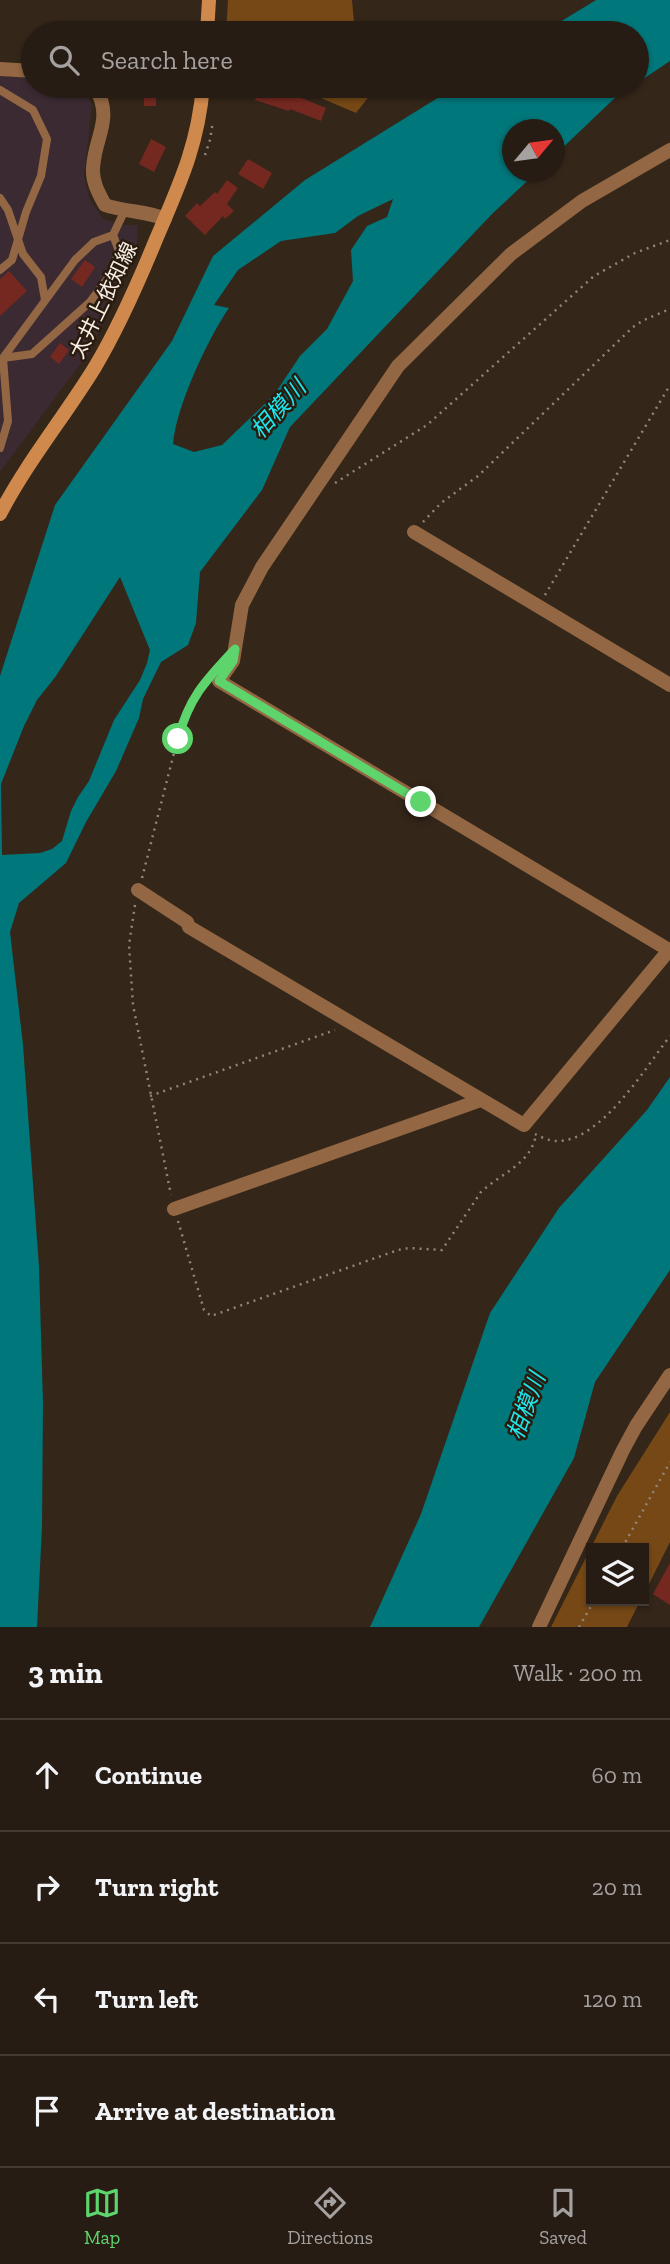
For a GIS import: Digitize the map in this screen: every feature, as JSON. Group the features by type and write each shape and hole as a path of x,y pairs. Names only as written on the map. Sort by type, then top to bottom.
{"main road":[{"path":"208,21 209,0"},
{"name":"太井上依知線","path":"0,514 31,461 101,356 133,294 193,150 202,98"}],"street":[{"path":"0,69 21,70"},
{"path":"102,98 103,123 93,169 96,188 105,205 124,212 155,214 165,219"},
{"path":"138,890 187,922 189,927 530,1130 669,950 219,681 233,661 242,605 262,567 398,366 512,254 582,201 670,150"},
{"path":"414,532 670,685"},
{"path":"174,1209 481,1100"},
{"path":"539,1627 617,1462 636,1426 670,1374"}],"lane":[{"path":"0,90 33,110 47,139 41,176 26,212 12,261 0,270"},
{"path":"0,198 8,210 23,254 41,277 45,300"},
{"path":"2,358 32,354 90,302 111,274 119,251 113,236 124,212"},
{"path":"0,448 8,421 2,358 75,260 94,242 113,236"}],"path":[{"path":"330,486 427,425 594,276 635,253 670,240"},
{"path":"414,532 441,503 478,476 633,327 670,309"},
{"path":"538,606 670,384"},
{"path":"212,673 184,714 138,890 131,926 130,964 134,1005 150,1096 174,1209 204,1310 211,1316 398,1250 442,1250 481,1192 515,1168 534,1148 530,1130"},
{"path":"150,1096 352,1023"},
{"path":"530,1130 554,1141 586,1132 628,1092 670,1036"},
{"path":"625,1543 670,1462"},
{"path":"579,1627 591,1606"}],"shaded area":[{"path":"228,0 352,0 354,21 227,21"},
{"path":"0,76 21,77 21,98 89,98 92,105 84,177 90,200 103,219 123,225 138,225 137,242 90,351 0,472"},
{"path":"321,98 368,98 356,113"},
{"path":"670,1412 670,1542 649,1584 649,1543 593,1543 617,1496"},
{"path":"586,1558 586,1606 638,1606 627,1627 551,1627"}],"water":[{"path":"596,0 670,0 670,61 649,75 649,21 562,21"},
{"name":"相模川","path":"438,98 615,98 565,145 565,119 502,119 502,182 526,182 492,214 290,427 262,490 200,572 196,623 188,645 161,662 143,699 139,718 116,771 66,863 19,903 10,932 23,1045 39,1267 43,1403 42,1527 37,1627 0,1627 0,676 55,505 172,341 213,256 305,180","holes":["393,199 387,217 367,226 351,250 353,281 327,329 300,356 274,395 222,445 194,452 173,444 180,411 194,373 229,308 214,305 238,270 281,241 335,233 358,216","120,577 150,650 140,680 114,720 89,781 71,811 62,841 52,849 40,853 2,855 1,784 24,726 37,700 56,676"]},
{"name":"相模川","path":"670,1077 670,1270 595,1382 574,1458 479,1627 370,1627 421,1514 490,1313 559,1208 647,1110"}],"building":[{"path":"144,98 156,98 156,106 144,106"},
{"path":"301,98 326,108 321,121 255,100"},
{"path":"151,139 166,147 154,172 139,164"},
{"path":"248,159 272,173 263,189 238,174"},
{"path":"227,180 238,188 227,204 234,211 225,219 223,216 205,235 185,216 197,203 200,206 215,192 217,194"},
{"path":"85,260 95,267 82,287 71,279"},
{"path":"9,271 27,291 0,316 0,279"},
{"path":"60,343 69,350 59,364 50,357"},
{"path":"670,1563 670,1605 653,1594"}],"route":[{"path":"178,739 184,714 196,694 235,649 233,661 219,681 421,802"}]}
